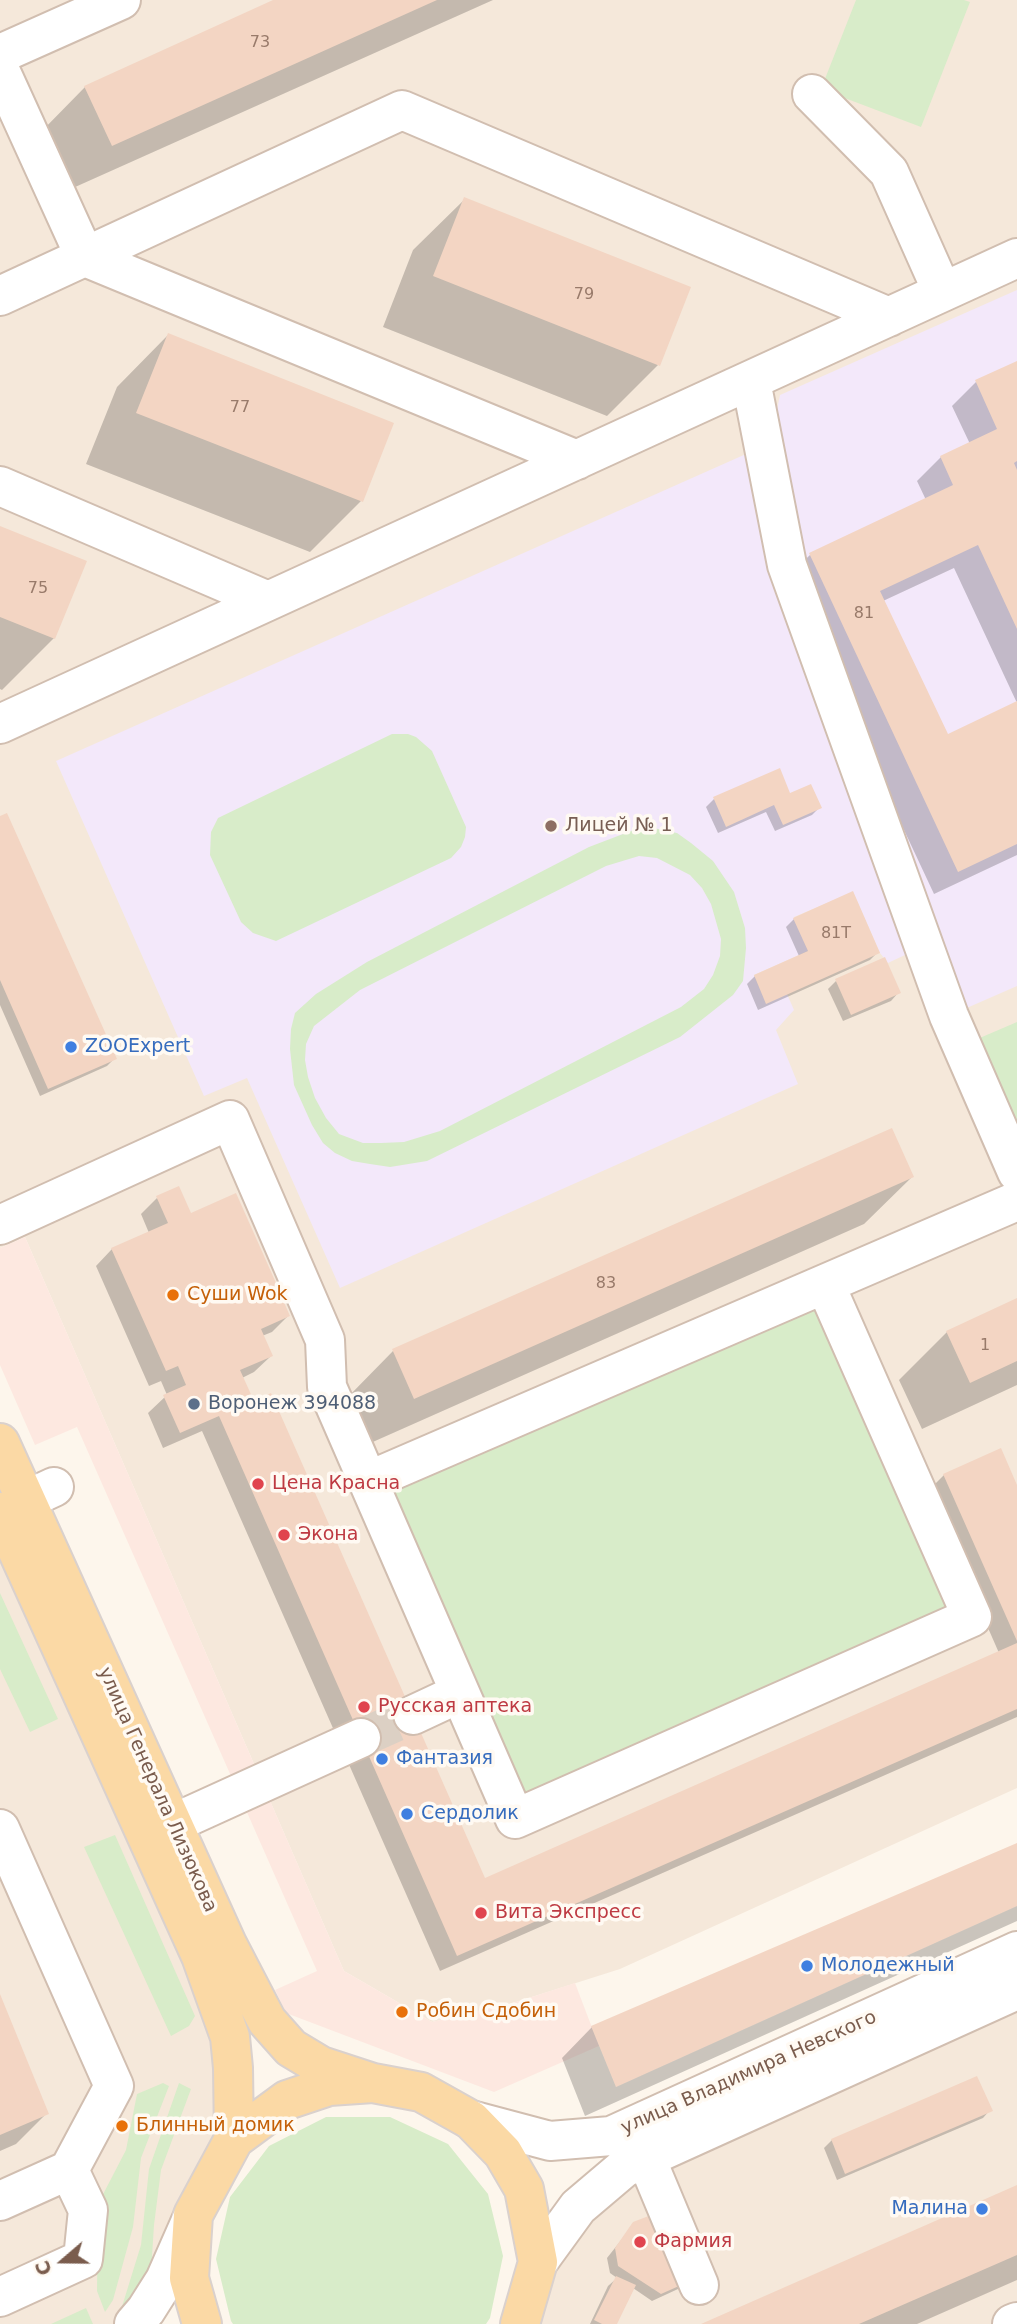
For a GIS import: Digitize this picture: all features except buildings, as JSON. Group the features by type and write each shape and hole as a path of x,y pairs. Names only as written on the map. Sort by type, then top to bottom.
{"main road":[{"name":"улица Генерала Лизюкова","path":"0,1443 227,1944 267,2021 291,2048 321,2066 373,2083"},
{"name":"улица Генерала Лизюкова","path":"27,1500 230,2037 234,2139"},
{"path":"202,2324 189,2278 193,2216 234,2139 287,2100 329,2086 373,2083 421,2092 471,2120 503,2153 524,2189 538,2262 522,2323"}],"street":[{"path":"0,54 121,0"},
{"path":"0,70 85,257 577,460"},
{"path":"812,94 889,172 942,291"},
{"path":"0,296 402,110 890,317"},
{"path":"0,724 1017,258"},
{"path":"751,381 787,565 948,1016 1017,1172"},
{"path":"0,486 268,601"},
{"path":"0,1225 230,1120 325,1340 327,1387 515,1819 972,1617 825,1284"},
{"path":"368,1481 1017,1200"},
{"path":"413,1715 460,1693"},
{"path":"172,1824 361,1738"},
{"path":"0,1829 114,2086 69,2170 0,2202"},
{"name":"улица Владимира Невского","path":"471,2120 550,2141 611,2136 1017,1951"},
{"name":"улица Владимира Невского","path":"538,2262 578,2207 624,2168 1017,1990"},
{"path":"646,2158 699,2285"},
{"path":"0,2297 83,2259 88,2210 69,2170"},
{"path":"134,2324 165,2280 193,2216"},
{"path":"1012,2324 1017,2322"}],"shaded area":[{"path":"0,0 1017,0 1017,1788 620,1969 513,2003 432,2022 344,1971 25,1237 0,1248"},
{"name":"Лицей № 1","path":"1017,290 1017,986 937,1021 907,954 888,963 880,953 853,892 794,917 808,951 754,975 766,1003 787,994 794,1010 776,1030 798,1084 340,1288 247,1078 204,1096 56,761 764,446 770,443 780,395"},
{"path":"25,1237 344,1971 432,2022 513,2003 575,1983 599,2046 494,2092 286,2013 275,1990 317,1971 77,1427 35,1445 0,1365 0,1248"},
{"path":"0,1512 201,1956 234,2139 134,2324 0,2324"},
{"path":"1017,1990 1017,2324 520,2324 578,2207"}],"green space":[{"path":"856,0 970,2 921,127 821,89"},
{"path":"392,734 416,737 432,751 466,827 461,847 451,858 276,941 253,933 241,922 210,855 211,832 218,818"},
{"path":"644,826 677,833 713,861 734,892 745,928 743,981 733,995 680,1037 427,1161 390,1167 352,1161 335,1153 323,1143 294,1085 290,1049 295,1013 316,994 367,962 589,847","holes":["639,856 657,858 690,875 711,904 721,939 720,956 704,989 681,1007 440,1131 404,1142 381,1143 363,1143 339,1134 315,1098 308,1077 306,1044 314,1026 360,990 606,866"]},
{"path":"1017,1022 1017,1172 961,1046"},
{"path":"825,1284 972,1617 515,1819 368,1481"},
{"path":"0,1593 58,1719 30,1732 0,1669"},
{"path":"115,1835 195,2016 189,2026 171,2036 84,1847"},
{"path":"163,2083 169,2086 141,2158 133,2227 113,2300 105,2312 97,2291 98,2204 126,2150 137,2094"},
{"path":"179,2083 191,2089 161,2170 151,2272 120,2313 141,2245 149,2169"},
{"path":"326,2117 390,2117 448,2144 488,2194 503,2256 490,2318 486,2324 233,2324 216,2259 230,2197 269,2146"},
{"path":"86,2308 93,2324 51,2324"}],"tunnel":[{"path":"361,1738 413,1715"}],"place":[{"name":"Лицей № 1","path":"551,826"},
{"name":"ZOOExpert","path":"71,1047"},
{"name":"Суши Wok","path":"173,1295"},
{"name":"Воронеж 394088","path":"194,1404"},
{"name":"Цена Красна","path":"258,1484"},
{"name":"Экона","path":"284,1535"},
{"name":"Русская аптека","path":"364,1707"},
{"name":"Фантазия","path":"382,1759"},
{"name":"Сердолик","path":"407,1814"},
{"name":"Вита Экспресс","path":"481,1913"},
{"name":"Молодежный","path":"807,1966"},
{"name":"Робин Сдобин","path":"402,2012"},
{"name":"Блинный домик","path":"122,2126"},
{"name":"Малина","path":"982,2209"},
{"name":"Фармия","path":"640,2242"}]}
